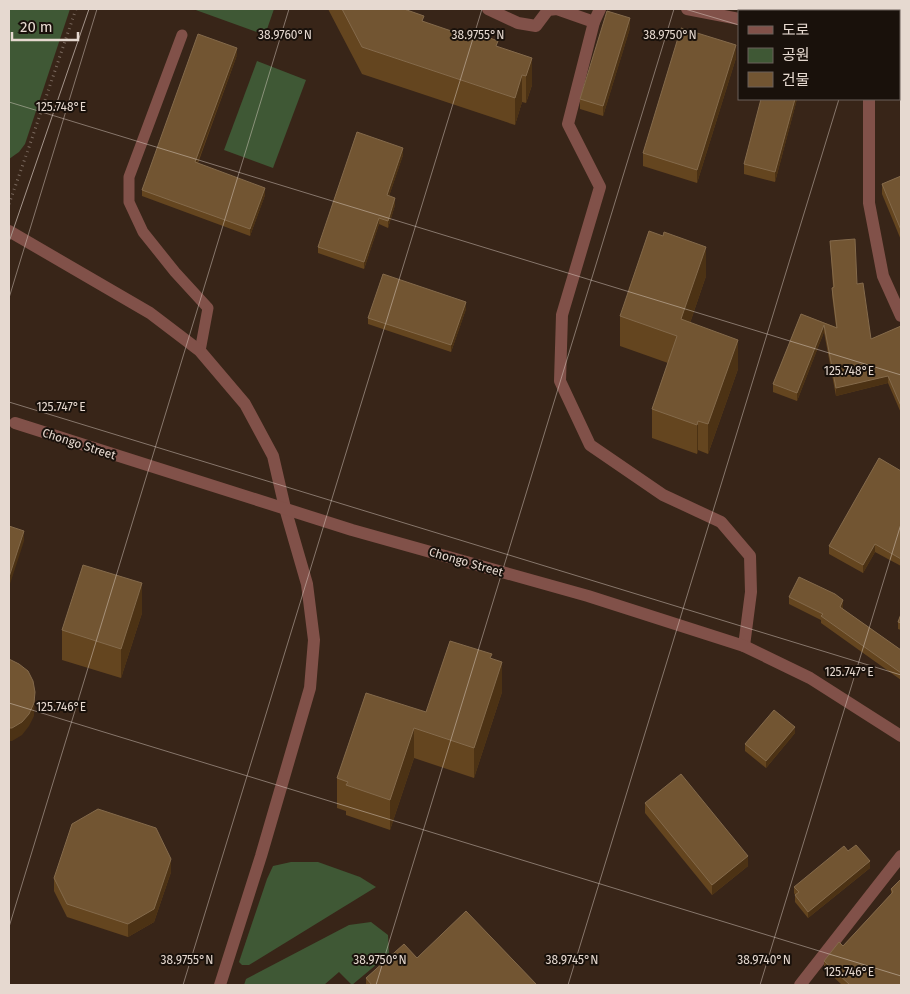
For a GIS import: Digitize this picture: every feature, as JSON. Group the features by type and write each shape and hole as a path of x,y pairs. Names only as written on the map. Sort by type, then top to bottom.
{"street":[{"path":"488,9 518,23 536,26 548,10 557,9 594,22"},
{"path":"600,9 594,22 568,124 600,187 562,315 560,381 590,444 663,495 721,522 750,556 751,592 744,646"},
{"path":"687,9 738,19"},
{"path":"869,100 869,204 883,276 901,316"},
{"path":"9,231 150,313 200,351 245,404 272,456 307,584 314,640 310,688 261,856 220,985"},
{"name":"Chongo Street","path":"15,423 352,530 588,596 744,646 810,678 901,736"},
{"path":"800,985 901,856"}],"lane":[{"path":"182,35 129,177 128,202 143,232 174,272 208,308 200,351"}],"path":[{"path":"9,204 76,9"}],"green space":[{"path":"9,9 70,9 25,144 19,152 9,159"},
{"path":"193,9 274,9 265,35"},
{"path":"257,61 306,80 273,168 224,150"},
{"path":"291,862 318,862 360,877 376,887 249,965 242,965 239,962 273,866"},
{"path":"371,922 388,935 389,954 352,985 339,972 324,985 244,985 246,979 349,925"}],"building":[{"path":"342,9 404,9 424,16 422,21 466,36 468,30 498,41 496,46 532,58 526,76 522,75 515,98 362,47"},
{"path":"607,11 630,18 603,106 580,99"},
{"path":"681,28 736,45 697,170 643,153"},
{"path":"198,34 237,48 195,162 265,188 250,229 142,190"},
{"path":"761,100 795,100 775,172 744,164"},
{"path":"357,132 403,148 387,195 395,198 388,221 379,218 364,262 318,247"},
{"path":"901,176 901,230 882,184"},
{"path":"649,231 663,236 664,232 706,247 681,319 738,340 708,424 698,421 697,425 652,409 677,336 620,316"},
{"path":"855,239 857,284 863,283 871,339 901,326 901,406 888,376 836,388 824,325 797,393 773,384 801,314 837,328 832,288 834,287 830,241"},
{"path":"383,274 466,302 451,345 368,318"},
{"path":"879,458 901,471 901,559 875,544 863,565 829,546"},
{"path":"9,526 24,531 9,577"},
{"path":"83,565 142,583 121,649 62,630"},
{"path":"799,577 835,594 843,600 840,607 901,650 901,673 821,616 823,614 789,597"},
{"path":"450,641 492,654 490,658 502,662 474,748 414,728 390,800 346,785 348,782 337,778 366,693 426,712"},
{"path":"9,659 28,671 33,681 35,692 34,703 29,714 22,722 12,728 9,728"},
{"path":"774,710 795,727 766,761 745,744"},
{"path":"681,774 748,856 712,885 645,803"},
{"path":"98,809 156,828 171,859 154,909 128,924 67,904 54,878 72,824"},
{"path":"856,845 870,861 808,912 795,895 799,892 794,887 844,846 848,851"},
{"path":"901,879 901,985 850,985 824,961 839,942 843,946 893,892 891,889"},
{"path":"466,911 537,985 372,985 366,978 404,944 417,958"}],"tram line":[{"path":"9,242 89,9"}]}
